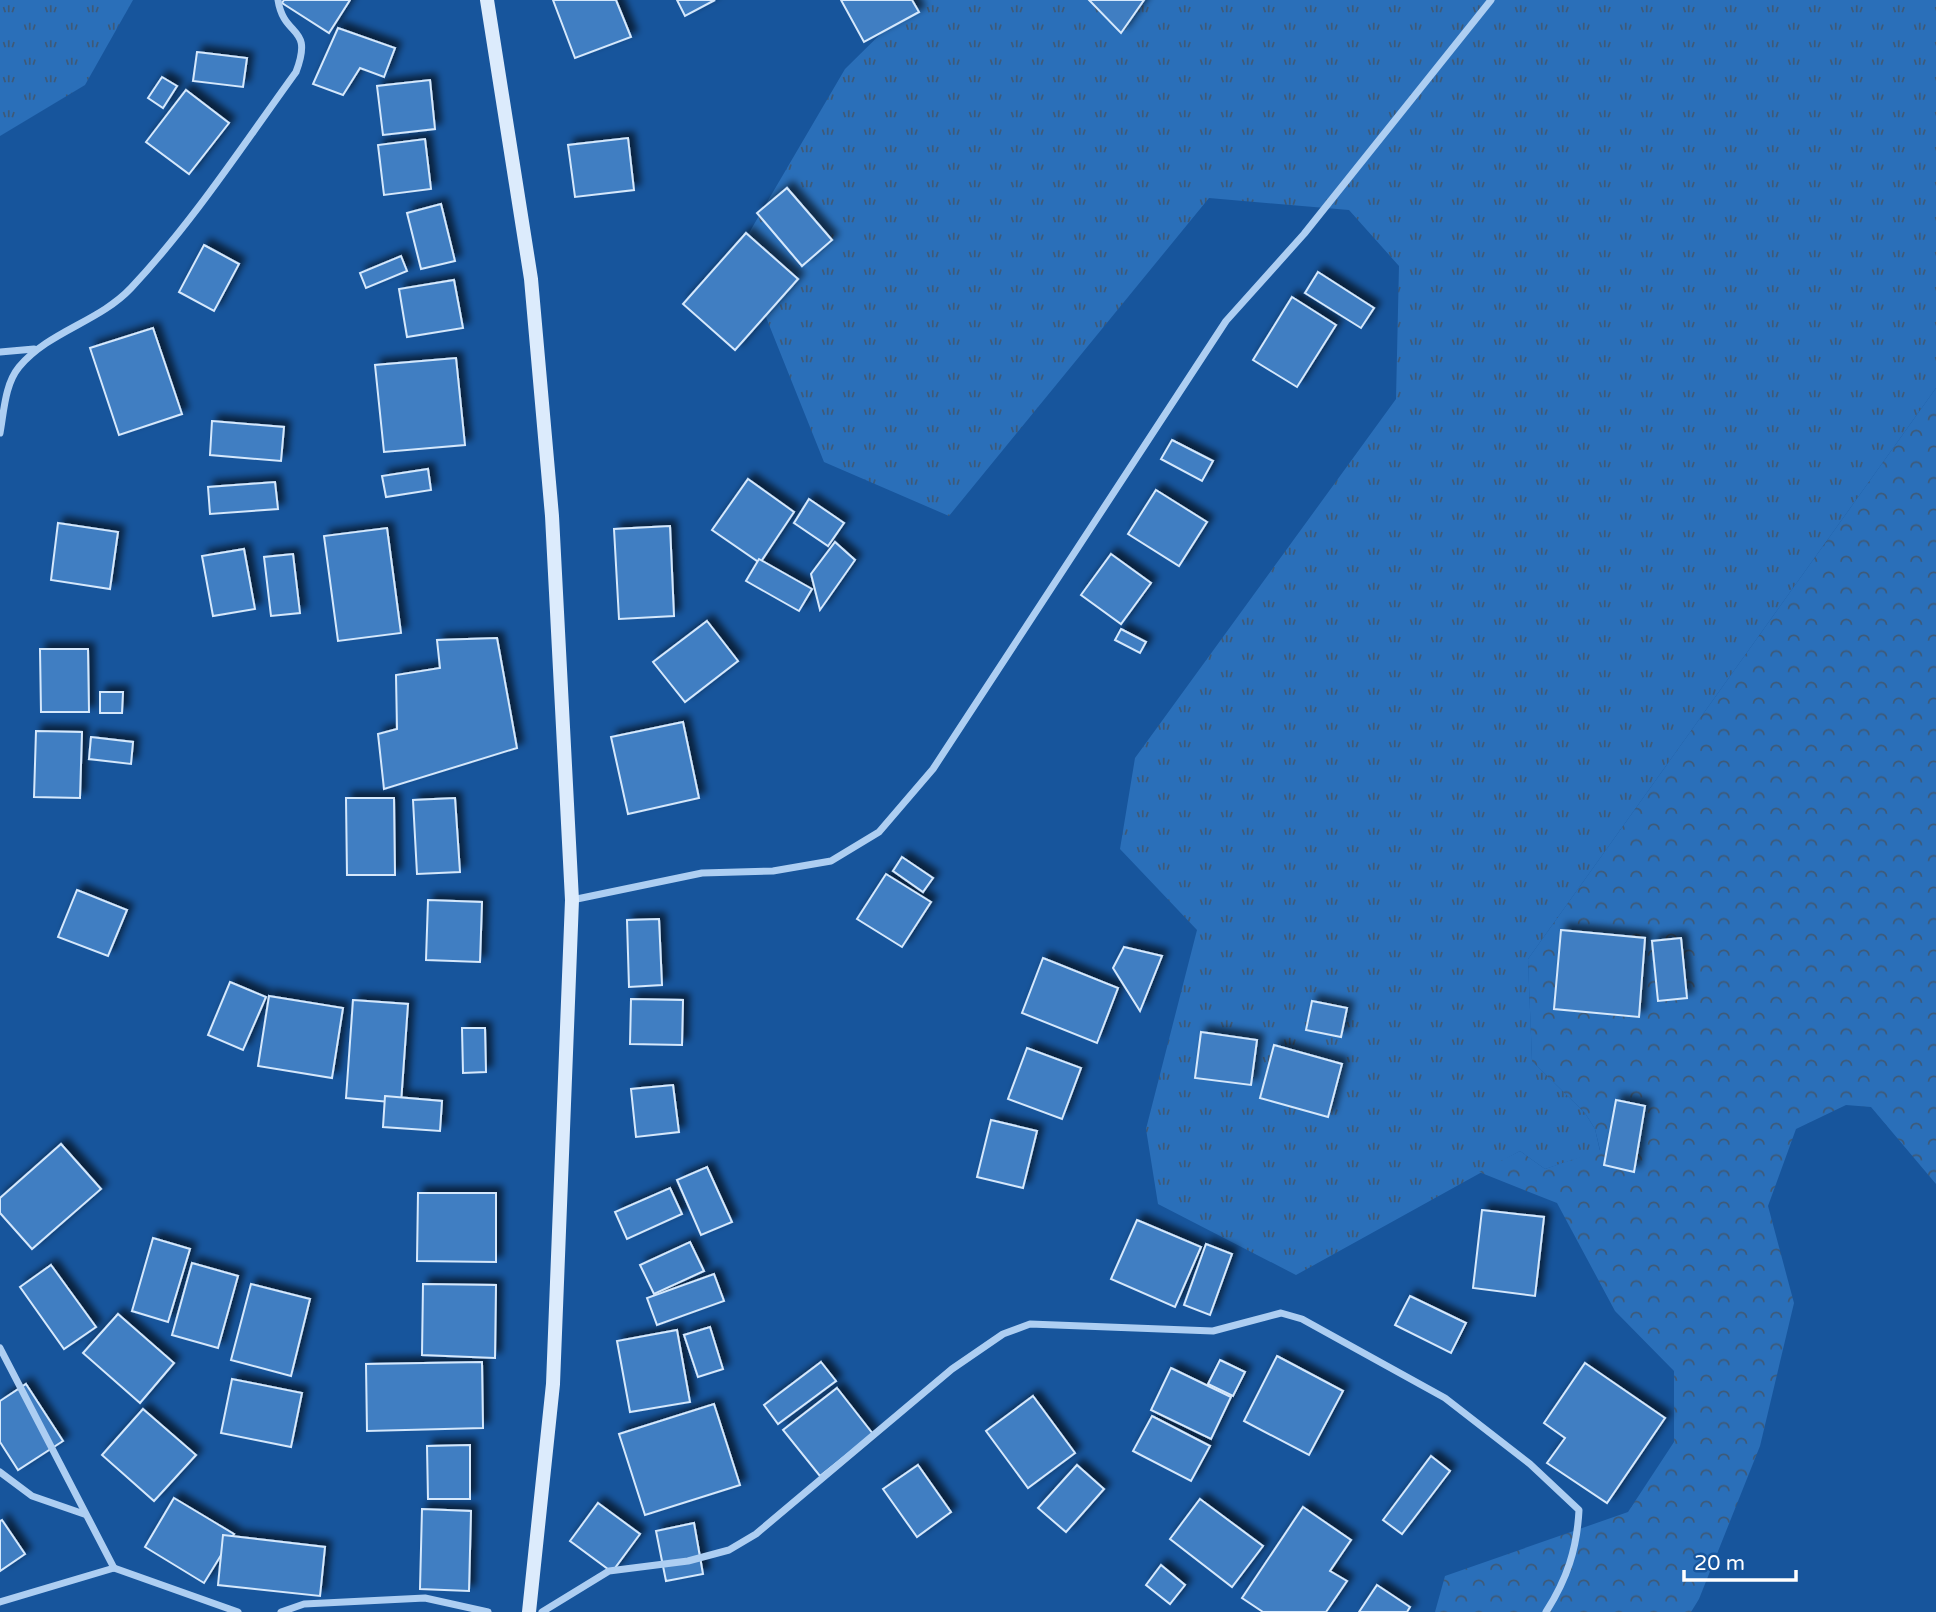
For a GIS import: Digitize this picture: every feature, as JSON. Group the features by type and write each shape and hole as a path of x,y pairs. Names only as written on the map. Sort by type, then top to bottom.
{"main road":[{"path":"486,0 531,279 552,516 572,900 553,1384 529,1612"}],"street":[{"path":"0,433 7,393 16,370 34,349 109,309 131,288 190,218 296,72 303,54 302,40 280,15 278,0"},
{"path":"572,900 702,873 773,871 831,861 879,832 933,769 1226,321 1304,234 1491,0"},
{"path":"0,352 34,349"},
{"path":"542,1612 609,1571 688,1561 729,1550 756,1534 951,1370 1003,1334 1030,1324 1213,1331 1281,1313 1302,1319 1444,1398 1530,1464 1579,1510 1578,1539 1560,1590 1546,1612"},
{"path":"0,1348 114,1567"},
{"path":"0,1472 32,1496 85,1514"},
{"path":"0,1602 114,1567 238,1612"},
{"path":"281,1612 304,1604 425,1598 488,1612"}],"green space":[{"path":"0,0 133,0 85,85 0,136"},
{"path":"915,0 1936,0 1936,388 1528,959 1532,1061 1585,1113 1595,1129 1600,1151 1545,1169 1520,1151 1296,1275 1158,1204 1146,1129 1197,930 1120,849 1135,758 1396,399 1399,266 1349,210 1209,198 949,516 824,462 739,250 845,69"},
{"path":"1936,388 1936,1184 1871,1107 1846,1105 1796,1129 1768,1206 1794,1303 1760,1446 1699,1599 1691,1612 1435,1612 1445,1576 1628,1512 1674,1442 1674,1371 1615,1311 1557,1203 1479,1172 1520,1151 1545,1169 1600,1150 1595,1129 1585,1113 1532,1061 1528,959"}],"building":[{"path":"284,0 350,0 329,33 282,3"},
{"path":"553,0 616,0 631,37 575,58"},
{"path":"677,0 715,0 685,16"},
{"path":"841,0 912,0 919,12 864,42"},
{"path":"1089,0 1144,0 1121,33"},
{"path":"338,28 395,48 384,77 360,68 343,95 313,84"},
{"path":"197,52 247,58 243,87 193,81"},
{"path":"162,77 177,86 163,108 148,98"},
{"path":"430,80 435,129 383,135 377,86"},
{"path":"186,90 229,123 189,174 146,142"},
{"path":"628,138 634,190 575,197 568,145"},
{"path":"425,139 431,189 384,195 378,145"},
{"path":"787,188 832,240 802,266 757,213"},
{"path":"441,204 455,261 421,269 407,213"},
{"path":"746,233 798,279 735,350 683,304"},
{"path":"204,245 239,264 214,311 179,292"},
{"path":"401,256 407,271 366,288 360,273"},
{"path":"1318,272 1374,308 1361,328 1305,293"},
{"path":"454,280 463,328 407,337 399,289"},
{"path":"1292,297 1336,325 1297,387 1253,360"},
{"path":"153,328 182,414 119,435 90,348"},
{"path":"456,358 465,445 384,452 375,365"},
{"path":"212,421 284,427 281,461 210,455"},
{"path":"1172,440 1213,461 1202,481 1161,459"},
{"path":"428,469 431,490 386,497 382,476"},
{"path":"748,479 794,512 760,563 712,530"},
{"path":"275,482 278,509 210,514 208,487"},
{"path":"1156,490 1207,522 1179,566 1128,534"},
{"path":"809,499 844,523 828,546 794,523"},
{"path":"58,523 118,532 110,589 51,580"},
{"path":"670,526 674,616 619,619 614,529"},
{"path":"387,528 401,633 338,641 324,536"},
{"path":"835,542 855,560 820,610 811,574"},
{"path":"244,549 255,609 213,616 202,556"},
{"path":"293,554 300,613 271,616 264,557"},
{"path":"1111,554 1151,583 1121,624 1081,595"},
{"path":"759,559 812,589 799,611 746,581"},
{"path":"707,621 738,661 685,702 653,662"},
{"path":"1121,629 1146,642 1140,653 1115,640"},
{"path":"497,638 517,748 384,789 378,734 397,729 396,675 440,668 437,640"},
{"path":"40,649 88,649 89,712 41,712"},
{"path":"100,692 123,692 122,713 100,713"},
{"path":"683,722 699,798 628,814 611,737"},
{"path":"36,731 82,732 80,798 34,797"},
{"path":"91,737 133,742 131,764 89,759"},
{"path":"346,798 394,798 395,875 347,875"},
{"path":"455,798 460,872 417,874 413,800"},
{"path":"902,857 933,878 923,892 893,871"},
{"path":"886,874 931,902 902,947 857,919"},
{"path":"77,890 127,910 108,956 58,937"},
{"path":"428,900 482,902 480,962 426,960"},
{"path":"659,919 662,985 629,987 627,920"},
{"path":"1561,930 1645,938 1639,1017 1554,1009"},
{"path":"1681,938 1687,998 1658,1001 1652,941"},
{"path":"1124,947 1162,956 1140,1011 1113,968"},
{"path":"1043,958 1118,988 1097,1043 1022,1013"},
{"path":"230,982 266,997 243,1050 208,1035"},
{"path":"269,996 343,1008 332,1078 258,1066"},
{"path":"631,999 683,1000 682,1045 630,1044"},
{"path":"353,1000 408,1004 401,1103 346,1098"},
{"path":"1312,1001 1347,1008 1341,1037 1306,1030"},
{"path":"462,1028 485,1028 486,1072 463,1073"},
{"path":"1201,1032 1257,1040 1251,1085 1195,1078"},
{"path":"1274,1045 1342,1064 1328,1117 1260,1098"},
{"path":"1027,1048 1081,1068 1062,1119 1008,1099"},
{"path":"673,1085 679,1132 636,1137 631,1089"},
{"path":"385,1096 442,1101 440,1131 383,1127"},
{"path":"1616,1100 1645,1106 1634,1172 1604,1165"},
{"path":"991,1120 1037,1131 1023,1188 977,1177"},
{"path":"61,1144 101,1189 32,1249 0,1213 0,1198"},
{"path":"707,1167 732,1222 701,1235 677,1180"},
{"path":"670,1188 682,1214 627,1239 615,1212"},
{"path":"418,1193 496,1193 496,1262 417,1261"},
{"path":"1482,1210 1544,1217 1535,1296 1473,1288"},
{"path":"1137,1220 1201,1247 1175,1307 1111,1279"},
{"path":"153,1238 190,1249 168,1322 132,1311"},
{"path":"690,1242 704,1271 654,1294 640,1265"},
{"path":"1206,1244 1232,1254 1210,1315 1184,1305"},
{"path":"192,1263 238,1276 218,1348 172,1335"},
{"path":"51,1265 96,1327 64,1349 20,1287"},
{"path":"714,1274 724,1301 657,1325 647,1298"},
{"path":"251,1284 310,1299 291,1376 231,1360"},
{"path":"423,1284 496,1285 495,1358 422,1355"},
{"path":"1410,1296 1466,1323 1451,1353 1395,1325"},
{"path":"118,1314 174,1363 140,1403 83,1353"},
{"path":"710,1327 723,1369 698,1377 684,1335"},
{"path":"677,1330 690,1402 630,1412 617,1341"},
{"path":"1277,1356 1343,1391 1309,1455 1244,1421"},
{"path":"1220,1360 1245,1372 1233,1396 1208,1384"},
{"path":"482,1362 483,1428 367,1431 366,1364"},
{"path":"821,1362 836,1381 778,1424 764,1405"},
{"path":"1585,1363 1665,1418 1607,1503 1547,1463 1565,1438 1544,1423"},
{"path":"1171,1368 1231,1397 1211,1439 1151,1410"},
{"path":"232,1379 302,1393 291,1447 221,1433"},
{"path":"26,1384 63,1441 18,1470 0,1442 0,1401"},
{"path":"837,1388 873,1434 820,1476 783,1430"},
{"path":"1033,1396 1075,1453 1028,1488 986,1431"},
{"path":"714,1404 740,1485 645,1515 619,1434"},
{"path":"143,1409 196,1455 154,1501 102,1455"},
{"path":"1152,1416 1210,1446 1191,1481 1133,1451"},
{"path":"470,1445 470,1499 428,1499 427,1446"},
{"path":"1431,1456 1450,1471 1402,1534 1383,1520"},
{"path":"918,1465 951,1512 917,1537 883,1489"},
{"path":"1077,1465 1104,1489 1066,1532 1038,1508"},
{"path":"174,1498 234,1534 204,1583 145,1547"},
{"path":"1200,1499 1263,1546 1232,1587 1170,1539"},
{"path":"598,1503 640,1534 612,1572 570,1541"},
{"path":"1303,1507 1351,1540 1330,1571 1347,1581 1326,1612 1263,1612 1242,1598"},
{"path":"422,1509 471,1511 469,1591 420,1589"},
{"path":"2,1520 25,1554 0,1571 0,1521"},
{"path":"694,1523 703,1574 666,1581 656,1531"},
{"path":"223,1535 325,1547 320,1596 218,1585"},
{"path":"1161,1565 1185,1585 1170,1604 1146,1585"},
{"path":"1377,1585 1410,1607 1407,1612 1359,1612"}]}
